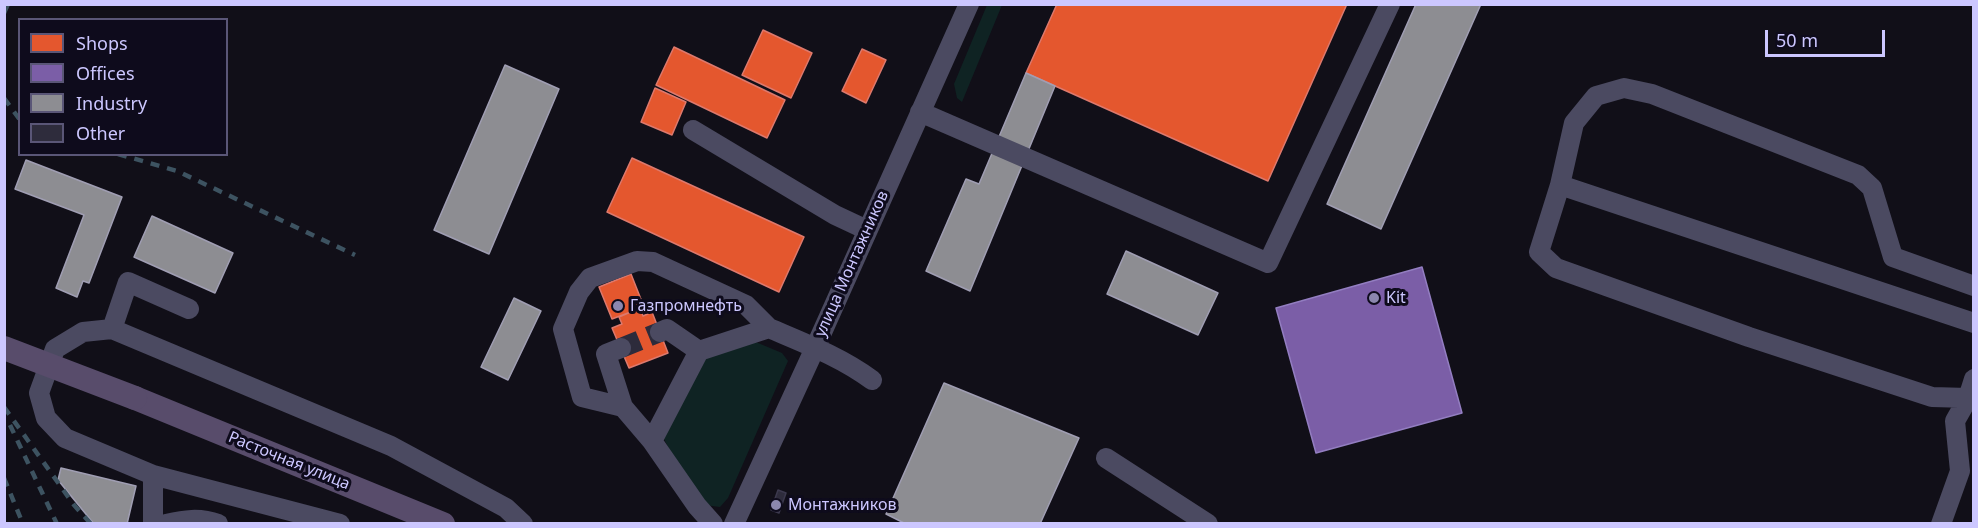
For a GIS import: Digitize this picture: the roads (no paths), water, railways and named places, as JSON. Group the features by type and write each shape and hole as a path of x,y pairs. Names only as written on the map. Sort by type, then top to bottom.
{"main road":[{"name":"Расточная улица","path":"4,348 135,398 443,524"}],"street":[{"name":"улица Монтажников","path":"734,524 969,4"},
{"path":"920,112 1268,263 1390,4"},
{"path":"1972,393 1932,398 1749,338 1556,268 1539,252 1560,185 1574,123 1596,96 1624,88 1652,94 1858,175 1872,188 1893,257 1974,286"},
{"path":"693,130 835,215 867,230"},
{"path":"1560,185 1974,323"},
{"path":"623,407 582,397 563,329 579,292 590,278 637,261 653,262 746,305 769,328 815,348 860,371 872,380"},
{"path":"111,329 128,282 189,309"},
{"path":"652,441 699,351 769,328"},
{"path":"340,524 153,475 65,438 46,418 39,393 55,349 83,332 111,329 391,446 506,508 523,524"},
{"path":"660,332 667,329 699,351"},
{"path":"621,348 606,354 623,407 652,441 697,506 713,524"},
{"path":"1941,524 1960,471 1955,422 1972,393"},
{"path":"1106,458 1208,524"},
{"path":"153,475 153,524"},
{"path":"166,524 192,519 207,520 218,524"}],"tunnel":[{"path":"621,348 660,332"}],"railway":[{"path":"4,13 8,4"},
{"path":"4,98 18,117"},
{"path":"125,156 177,171 355,255"},
{"path":"4,407 74,505 91,524"},
{"path":"10,425 57,524"},
{"path":"4,478 23,524"}],"place":[{"name":"Kit","path":"1374,298"},
{"name":"Газпромнефть","path":"618,306"},
{"name":"Монтажников","path":"776,505"}]}
